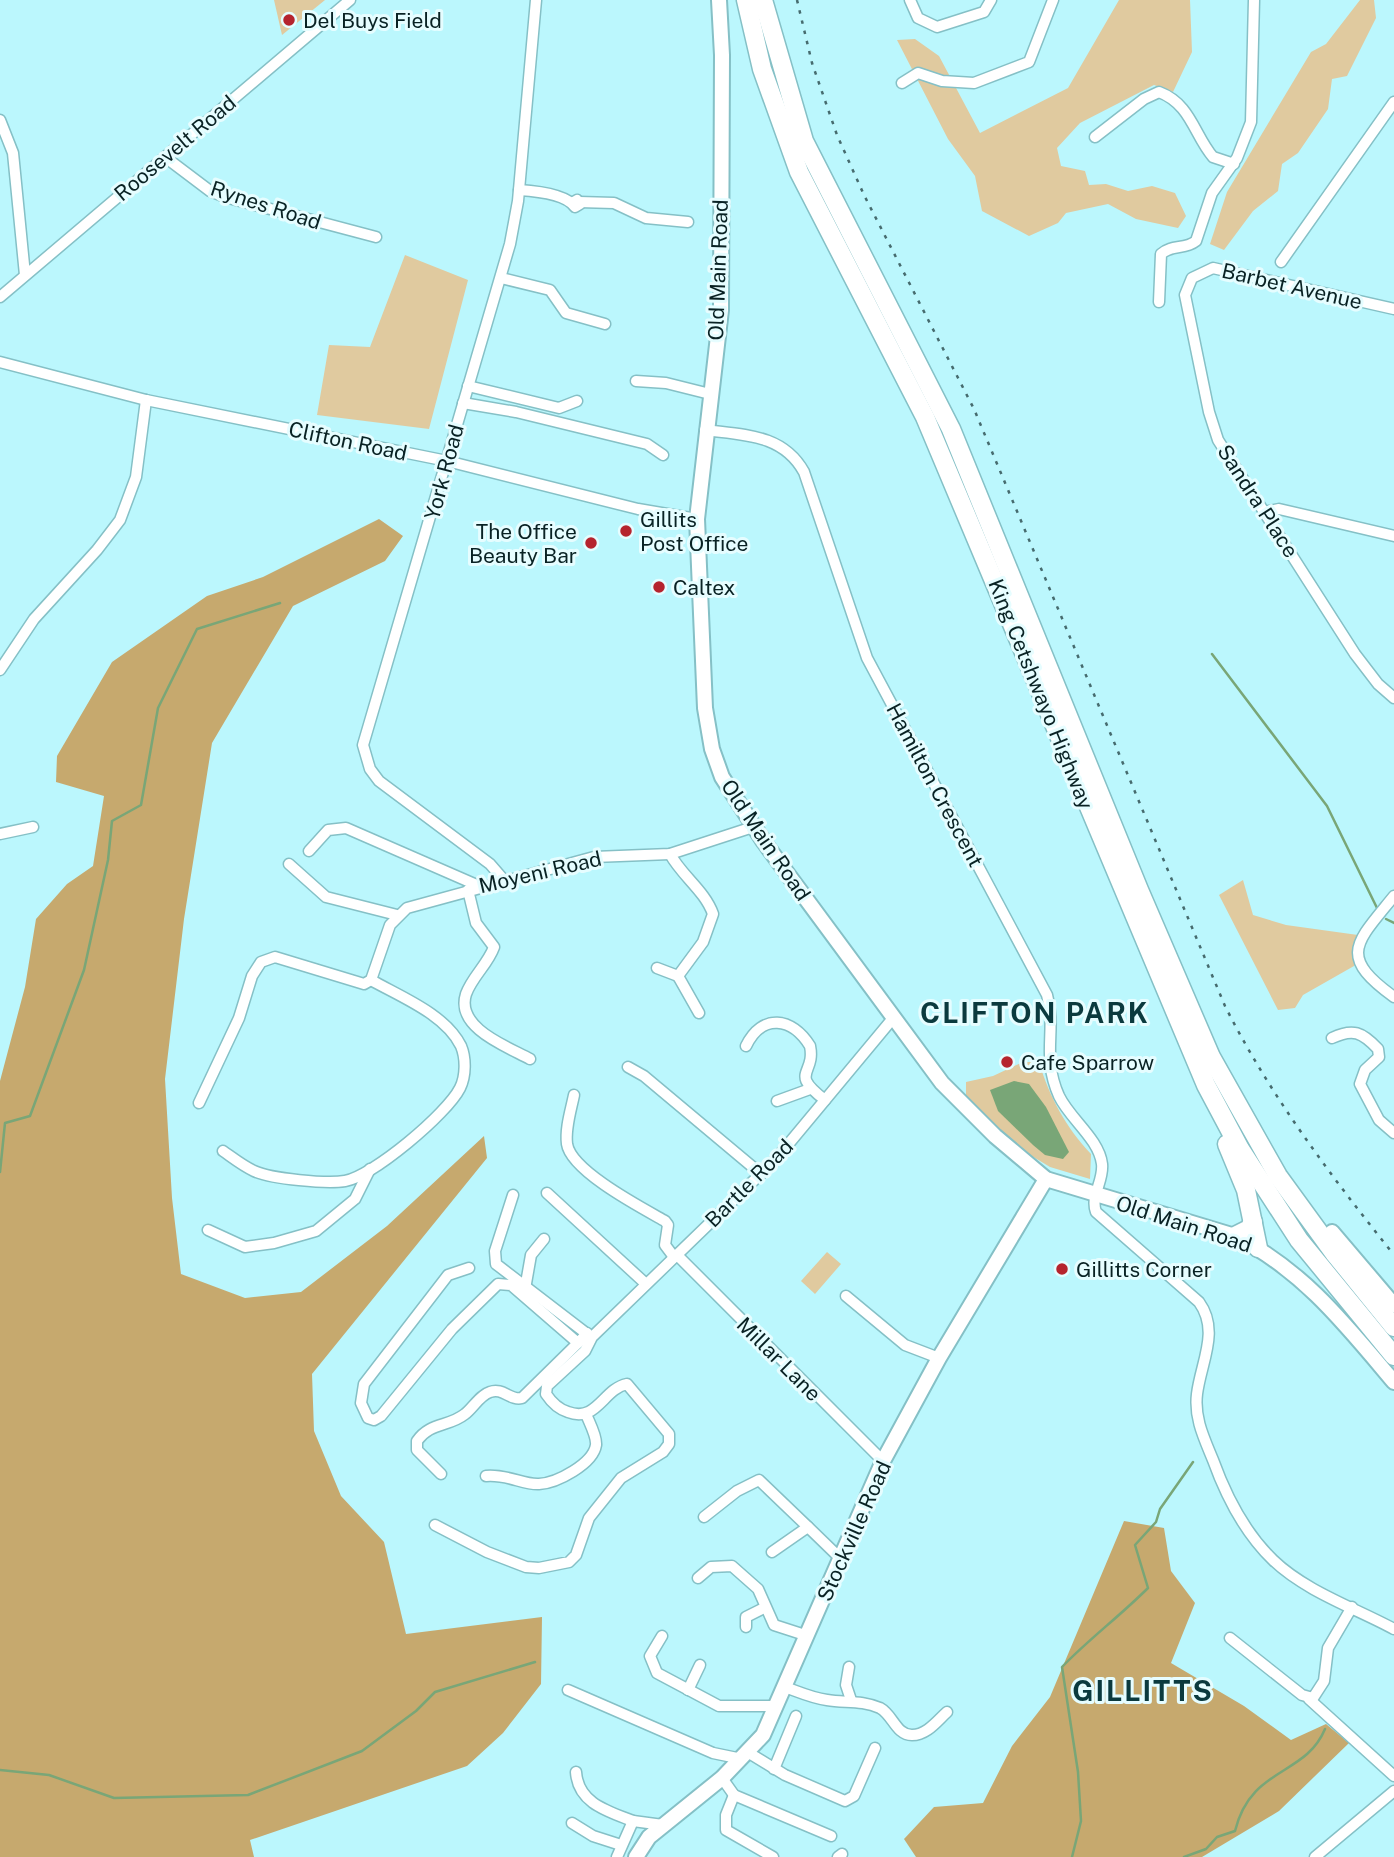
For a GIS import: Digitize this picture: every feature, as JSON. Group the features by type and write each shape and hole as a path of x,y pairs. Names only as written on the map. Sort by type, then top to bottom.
{"highway":[{"name":"King Cetshwayo Highway","path":"744,0 773,103 799,172 925,417 1206,1085 1255,1172 1324,1271 1394,1356"},
{"name":"King Cetshwayo Highway","path":"765,4 785,82 807,149 951,429 1183,996 1226,1088 1278,1176 1334,1254 1394,1327"},
{"path":"1206,1085 1246,1190 1258,1248"},
{"path":"1278,1176 1332,1232"},
{"path":"1235,1236 1249,1229 1253,1222"}],"street":[{"name":"Roosevelt Road","path":"0,297 350,0"},
{"name":"York Road","path":"503,879 490,864 379,781 370,769 363,749 364,738 510,244 519,190 536,0"},
{"name":"Old Main Road","path":"719,0 722,55 720,310 697,519 708,730 722,777 753,827 960,1102 1046,1179 1235,1236 1258,1248 1289,1268 1323,1298 1394,1382"},
{"path":"910,0 918,18 937,27 984,12 991,0"},
{"path":"902,83 918,74 942,81 974,83 1029,62 1053,0"},
{"path":"1159,302 1161,254 1167,249 1191,246 1196,241 1212,193 1234,164 1251,122 1254,0"},
{"path":"1095,137 1144,99 1159,92 1180,105 1190,117 1213,157 1234,164"},
{"path":"1280,262 1394,102"},
{"path":"0,120 13,153 25,275"},
{"name":"Rynes Road","path":"164,157 210,191 225,197 376,237"},
{"path":"519,190 576,203 614,203 646,218 688,222"},
{"name":"Barbet Avenue","path":"1192,278 1208,269 1222,268 1394,309"},
{"path":"501,278 547,289 555,295 566,313 605,324"},
{"name":"Sandra Place","path":"1192,278 1185,295 1186,306 1213,428 1229,460 1355,654 1378,684 1394,698"},
{"name":"Clifton Road","path":"0,362 146,400 447,461 638,509 697,519"},
{"path":"636,381 666,383 710,394"},
{"path":"468,386 559,408 577,401"},
{"path":"0,670 34,620 97,550 120,520 136,477 146,400"},
{"path":"463,403 647,444 663,455"},
{"name":"Hamilton Crescent","path":"705,430 774,442 789,451 804,472 867,658 1047,995 1049,1066 1060,1098 1093,1144 1102,1163 1096,1195"},
{"path":"1264,512 1279,509 1394,536"},
{"path":"0,834 33,827"},
{"name":"Moyeni Road","path":"397,915 417,904 503,879 594,857 670,854 753,827"},
{"path":"309,851 328,830 346,828 479,886"},
{"path":"670,854 679,870 707,900 713,914 704,942 678,976"},
{"path":"199,1103 239,1018 252,976 261,962 275,957 363,985 372,980 390,925 397,915 326,897 289,864"},
{"path":"468,890 476,923 494,947 467,992 468,1015 483,1033 530,1059"},
{"path":"1394,897 1361,939 1357,956 1361,968 1394,997"},
{"path":"657,968 678,976 699,1013"},
{"path":"223,1151 254,1171 270,1175 344,1181 370,1169 398,1151 455,1096 462,1082 464,1064 461,1046 446,1027 372,980"},
{"name":"Bartle Road","path":"589,1335 761,1174 894,1017"},
{"path":"746,1046 753,1035 774,1021 796,1031 811,1048 805,1072 810,1089 825,1100"},
{"path":"1332,1038 1347,1031 1358,1031 1378,1049 1379,1057 1365,1070 1360,1084 1380,1120 1394,1133"},
{"path":"628,1067 643,1076 761,1174"},
{"path":"777,1101 810,1089"},
{"path":"574,1095 569,1150 612,1191 665,1221 668,1225 665,1245 676,1256"},
{"path":"208,1230 246,1247 274,1243 316,1231 355,1199 370,1169"},
{"name":"Stockville Road","path":"636,1857 643,1842 722,1778 746,1756 763,1735 883,1461 939,1358 1046,1179"},
{"path":"548,1193 646,1284"},
{"path":"513,1195 494,1259 499,1269 589,1335"},
{"path":"1096,1195 1094,1206 1098,1215 1178,1283 1206,1313 1209,1336 1197,1394 1197,1415 1219,1477 1242,1519 1278,1564 1394,1629"},
{"path":"1332,1232 1394,1304"},
{"path":"525,1289 531,1255 544,1239"},
{"name":"Millar Lane","path":"676,1256 883,1461"},
{"path":"469,1268 448,1275 364,1384 361,1403 368,1418 374,1420 381,1416 452,1329 498,1284 511,1285 578,1343"},
{"path":"846,1296 905,1345 939,1358"},
{"path":"441,1474 417,1450 417,1441 424,1432 464,1415 491,1391 500,1391 514,1399 524,1396 589,1335"},
{"path":"586,1414 562,1410 546,1392 549,1384 589,1346 589,1335"},
{"path":"435,1525 473,1545 526,1567 544,1568 570,1561 578,1552 586,1521 615,1486 663,1452 669,1441 666,1428 626,1384 617,1387 586,1414"},
{"path":"486,1476 509,1475 538,1484 567,1474 595,1448 596,1442 586,1414"},
{"path":"704,1517 737,1491 759,1480 841,1559"},
{"path":"772,1552 808,1527"},
{"path":"698,1578 711,1567 732,1566 758,1589 764,1608 777,1628 808,1636"},
{"path":"1308,1699 1313,1698 1322,1687 1327,1652 1352,1607"},
{"path":"746,1627 745,1621 749,1614 764,1608"},
{"path":"662,1636 650,1656 652,1667 688,1690 724,1707 777,1706"},
{"path":"1230,1638 1308,1699 1394,1776"},
{"path":"688,1690 700,1665"},
{"path":"849,1667 846,1685 851,1700"},
{"path":"785,1686 823,1699 851,1700 884,1710 901,1732 908,1735 923,1733 947,1712"},
{"path":"568,1690 713,1753 746,1756 845,1801 854,1796 875,1748"},
{"path":"774,1769 796,1716"},
{"path":"576,1772 580,1790 593,1804 633,1821 663,1825"},
{"path":"722,1778 734,1795 831,1836"},
{"path":"1315,1857 1394,1791"},
{"path":"734,1795 726,1815 726,1830 773,1857"},
{"path":"617,1857 633,1821"},
{"path":"572,1823 587,1834 621,1845"}],"shaded area":[{"name":"Del Buys Field","path":"274,0 325,0 282,35"},
{"path":"1119,0 1190,0 1192,52 1173,92 1154,85 1080,123 1057,148 1061,166 1085,171 1089,185 1106,184 1128,191 1152,186 1175,193 1186,216 1178,228 1136,219 1108,204 1066,213 1058,223 1029,236 982,211 975,176 948,139 897,40 915,39 939,56 980,133 1068,88"},
{"path":"1360,0 1374,0 1376,18 1347,76 1332,79 1328,109 1298,153 1282,164 1278,191 1253,211 1224,250 1210,244 1227,192 1311,52 1326,44"},
{"path":"405,255 468,280 429,429 317,415 329,345 370,347"},
{"path":"379,519 403,536 385,561 293,606 212,743 184,919 165,1079 172,1198 181,1274 245,1298 301,1292 387,1226 484,1136 487,1158 312,1374 314,1431 341,1496 384,1542 406,1634 542,1617 541,1684 503,1733 467,1766 250,1840 254,1857 0,1857 0,1081 25,987 36,919 67,884 93,866 104,796 56,782 57,756 112,662 207,596 263,577"},
{"path":"1243,880 1253,915 1286,925 1358,935 1354,945 1354,966 1303,995 1295,1008 1278,1010 1219,895"},
{"path":"1023,1062 1039,1062 1059,1111 1091,1154 1090,1179 1050,1167 1007,1141 966,1097 966,1082 993,1076"},
{"path":"1014,1081 1029,1084 1046,1107 1069,1152 1063,1159 1045,1155 998,1111 990,1090"},
{"path":"827,1252 841,1264 815,1294 801,1281"},
{"path":"1124,1521 1164,1528 1171,1571 1195,1603 1171,1663 1244,1706 1291,1740 1326,1724 1349,1743 1279,1811 1202,1857 916,1857 904,1839 934,1807 983,1803 1012,1746 1050,1697"}],"waterway":[{"path":"0,1172 5,1123 30,1116 84,970 108,860 112,821 141,805 158,708 197,629 280,603"},
{"path":"1212,654 1327,806 1378,910"},
{"path":"1386,919 1394,923"},
{"path":"1072,1857 1081,1821 1078,1772 1062,1667 1148,1588 1135,1545 1156,1522 1160,1509 1193,1462"},
{"path":"0,1770 49,1775 114,1798 248,1795 362,1751 416,1711 435,1692 535,1662"},
{"path":"1184,1857 1206,1849 1217,1837 1235,1831 1253,1794 1305,1756 1325,1729"}],"railway":[{"path":"797,0 812,63 837,135 864,195 974,409 1225,1006 1262,1072 1303,1135 1394,1255"}],"place":[{"name":"Del Buys Field","path":"289,20"},
{"name":"Gillits Post Office","path":"626,531"},
{"name":"The Office Beauty Bar","path":"591,543"},
{"name":"Caltex","path":"659,587"},
{"name":"Cafe Sparrow","path":"1007,1062"},
{"name":"Gillitts Corner","path":"1062,1269"}],"district":[{"name":"CLIFTON PARK","path":"1035,1012"},
{"name":"GILLITTS","path":"1143,1690"}]}
